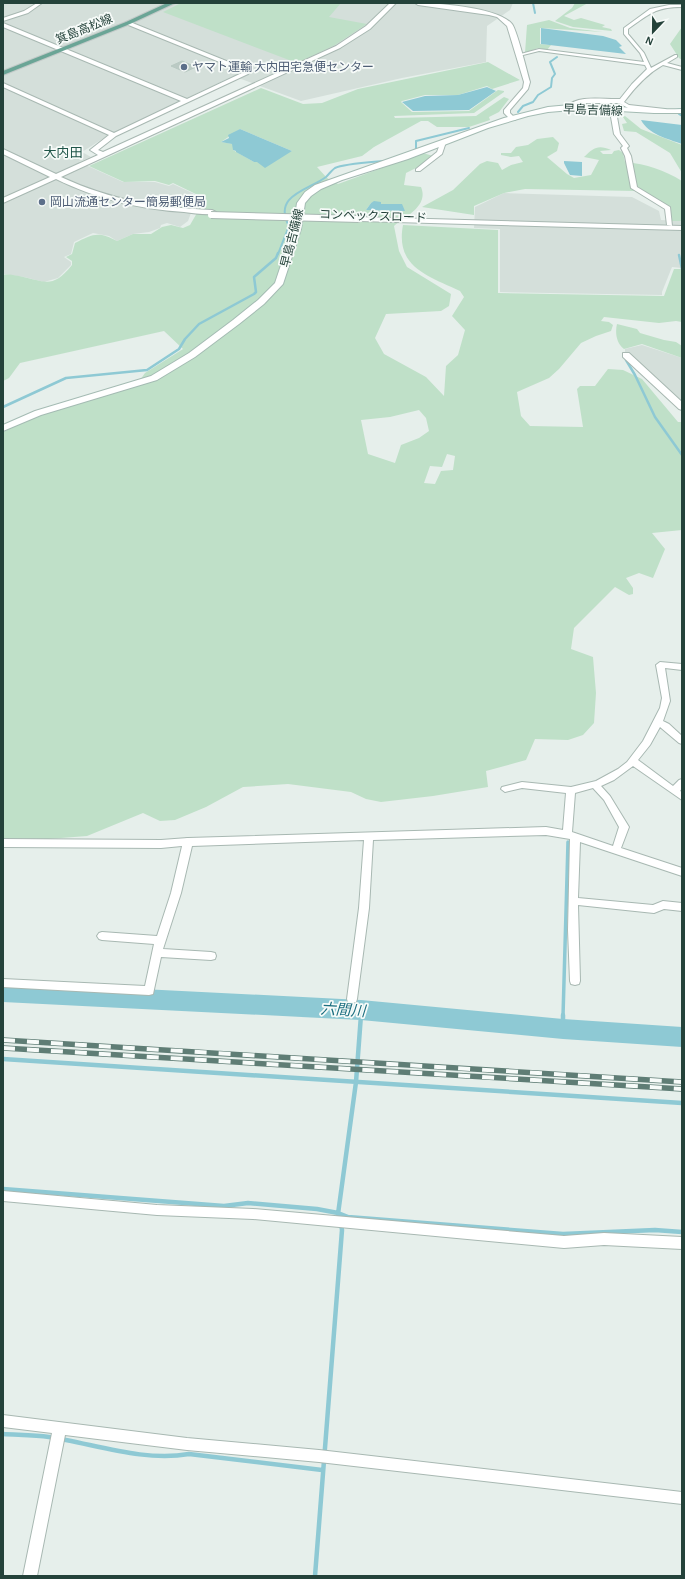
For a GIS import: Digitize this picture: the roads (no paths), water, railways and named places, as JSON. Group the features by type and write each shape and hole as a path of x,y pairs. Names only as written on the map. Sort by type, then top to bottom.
{"main road":[{"name":"箕島高松線","path":"3,67 119,22 162,3"},
{"name":"箕島高松線","path":"3,73 128,24 172,3"},
{"name":"早島吉備線","path":"3,428 38,413 154,378 192,355 261,302 278,284 297,229 301,203 312,190 325,184 406,157 479,128 550,110 570,107 682,112"}],"street":[{"path":"3,20 26,12 40,3"},
{"path":"3,200 338,47 368,29 393,3"},
{"path":"418,3 499,16 510,25 527,85 507,110 507,113 513,119"},
{"path":"647,72 649,69 642,53 626,34 626,28 652,10 669,6 682,6"},
{"path":"103,155 93,150 114,135 248,71 128,24"},
{"path":"3,25 187,101"},
{"path":"519,55 539,50 646,64"},
{"path":"622,101 634,85 647,72 675,56"},
{"path":"662,63 682,69"},
{"path":"3,85 114,135"},
{"path":"570,107 573,104 588,101 622,101 621,102 628,106 671,112"},
{"path":"619,110 614,117 617,134 626,146 624,148 628,156 634,188 668,208 670,225"},
{"path":"418,170 440,153 443,142"},
{"name":"コンベックスロード","path":"3,151 86,195 119,204 160,212 682,225"},
{"name":"コンベックスロード","path":"3,156 54,177"},
{"name":"コンベックスロード","path":"360,217 682,228"},
{"path":"626,355 682,407"},
{"path":"505,788 522,785 571,790 595,785 615,776 633,761 645,747 658,722 666,700 660,665 682,667"},
{"path":"658,722 666,726 682,741"},
{"path":"633,761 682,797"},
{"path":"674,791 682,782"},
{"path":"595,785 607,798 624,827 616,850"},
{"path":"571,790 575,981"},
{"path":"3,843 162,844 546,831 571,835 682,872"},
{"path":"352,999 364,908 370,837"},
{"path":"3,983 149,991 160,940 176,893 188,842"},
{"path":"574,901 654,909 663,905 682,907"},
{"path":"102,936 160,940"},
{"path":"158,952 211,956"},
{"path":"3,1196 157,1210 253,1214 564,1242 604,1239 682,1242"},
{"path":"3,1421 58,1434 324,1456 682,1498"},
{"path":"30,1576 58,1434"}],"water":[{"path":"541,28 603,36 616,40 622,46 619,47 626,54 541,44"},
{"path":"487,87 496,91 469,110 413,111 402,102 425,96 458,95"},
{"path":"641,120 682,125 682,144 653,132 644,125"},
{"path":"240,129 292,151 265,168 257,162 254,162 233,150 232,144 221,142 229,138 228,135"},
{"path":"564,161 582,162 582,176 570,175"},
{"path":"374,201 381,202 381,204 402,204 405,211 366,210"}],"waterway":[{"path":"533,3 535,13"},
{"path":"518,112 523,106 533,102 538,95 551,87 552,78 555,74 550,62 557,57"},
{"path":"675,110 682,109"},
{"path":"413,151 416,149 416,141 469,128"},
{"path":"278,254 289,226 285,216 285,207 289,200 302,190 319,182 335,168 351,164 384,161"},
{"path":"3,407 66,378 147,370 179,349 185,339 199,324 254,294 256,292 254,277 276,258 278,253"},
{"path":"679,255 682,269"},
{"path":"626,360 635,375 655,417 682,455"},
{"path":"563,1016 568,842"},
{"name":"六間川","path":"3,992 361,1010 563,1029 682,1037"},
{"name":"六間川","path":"361,1010 361,1015"},
{"path":"356,1082 361,1015"},
{"path":"563,1016 563,1029"},
{"path":"3,1059 356,1082"},
{"path":"338,1213 356,1082"},
{"path":"356,1082 682,1103"},
{"path":"3,1189 224,1206 248,1203 317,1209 338,1213"},
{"path":"338,1213 348,1217 563,1234 655,1230 682,1232"},
{"path":"315,1576 342,1230 341,1224"},
{"path":"3,1434 49,1437 119,1451 154,1456 189,1454 322,1470"}],"railway":[{"path":"3,1040 682,1082"},
{"path":"3,1048 682,1089"}],"place":[{"name":"ヤマト運輸 大内田宅急便センター","path":"184,67"},
{"name":"岡山流通センター簡易郵便局","path":"42,202"}],"district":[{"name":"大内田","path":"63,152"}]}
